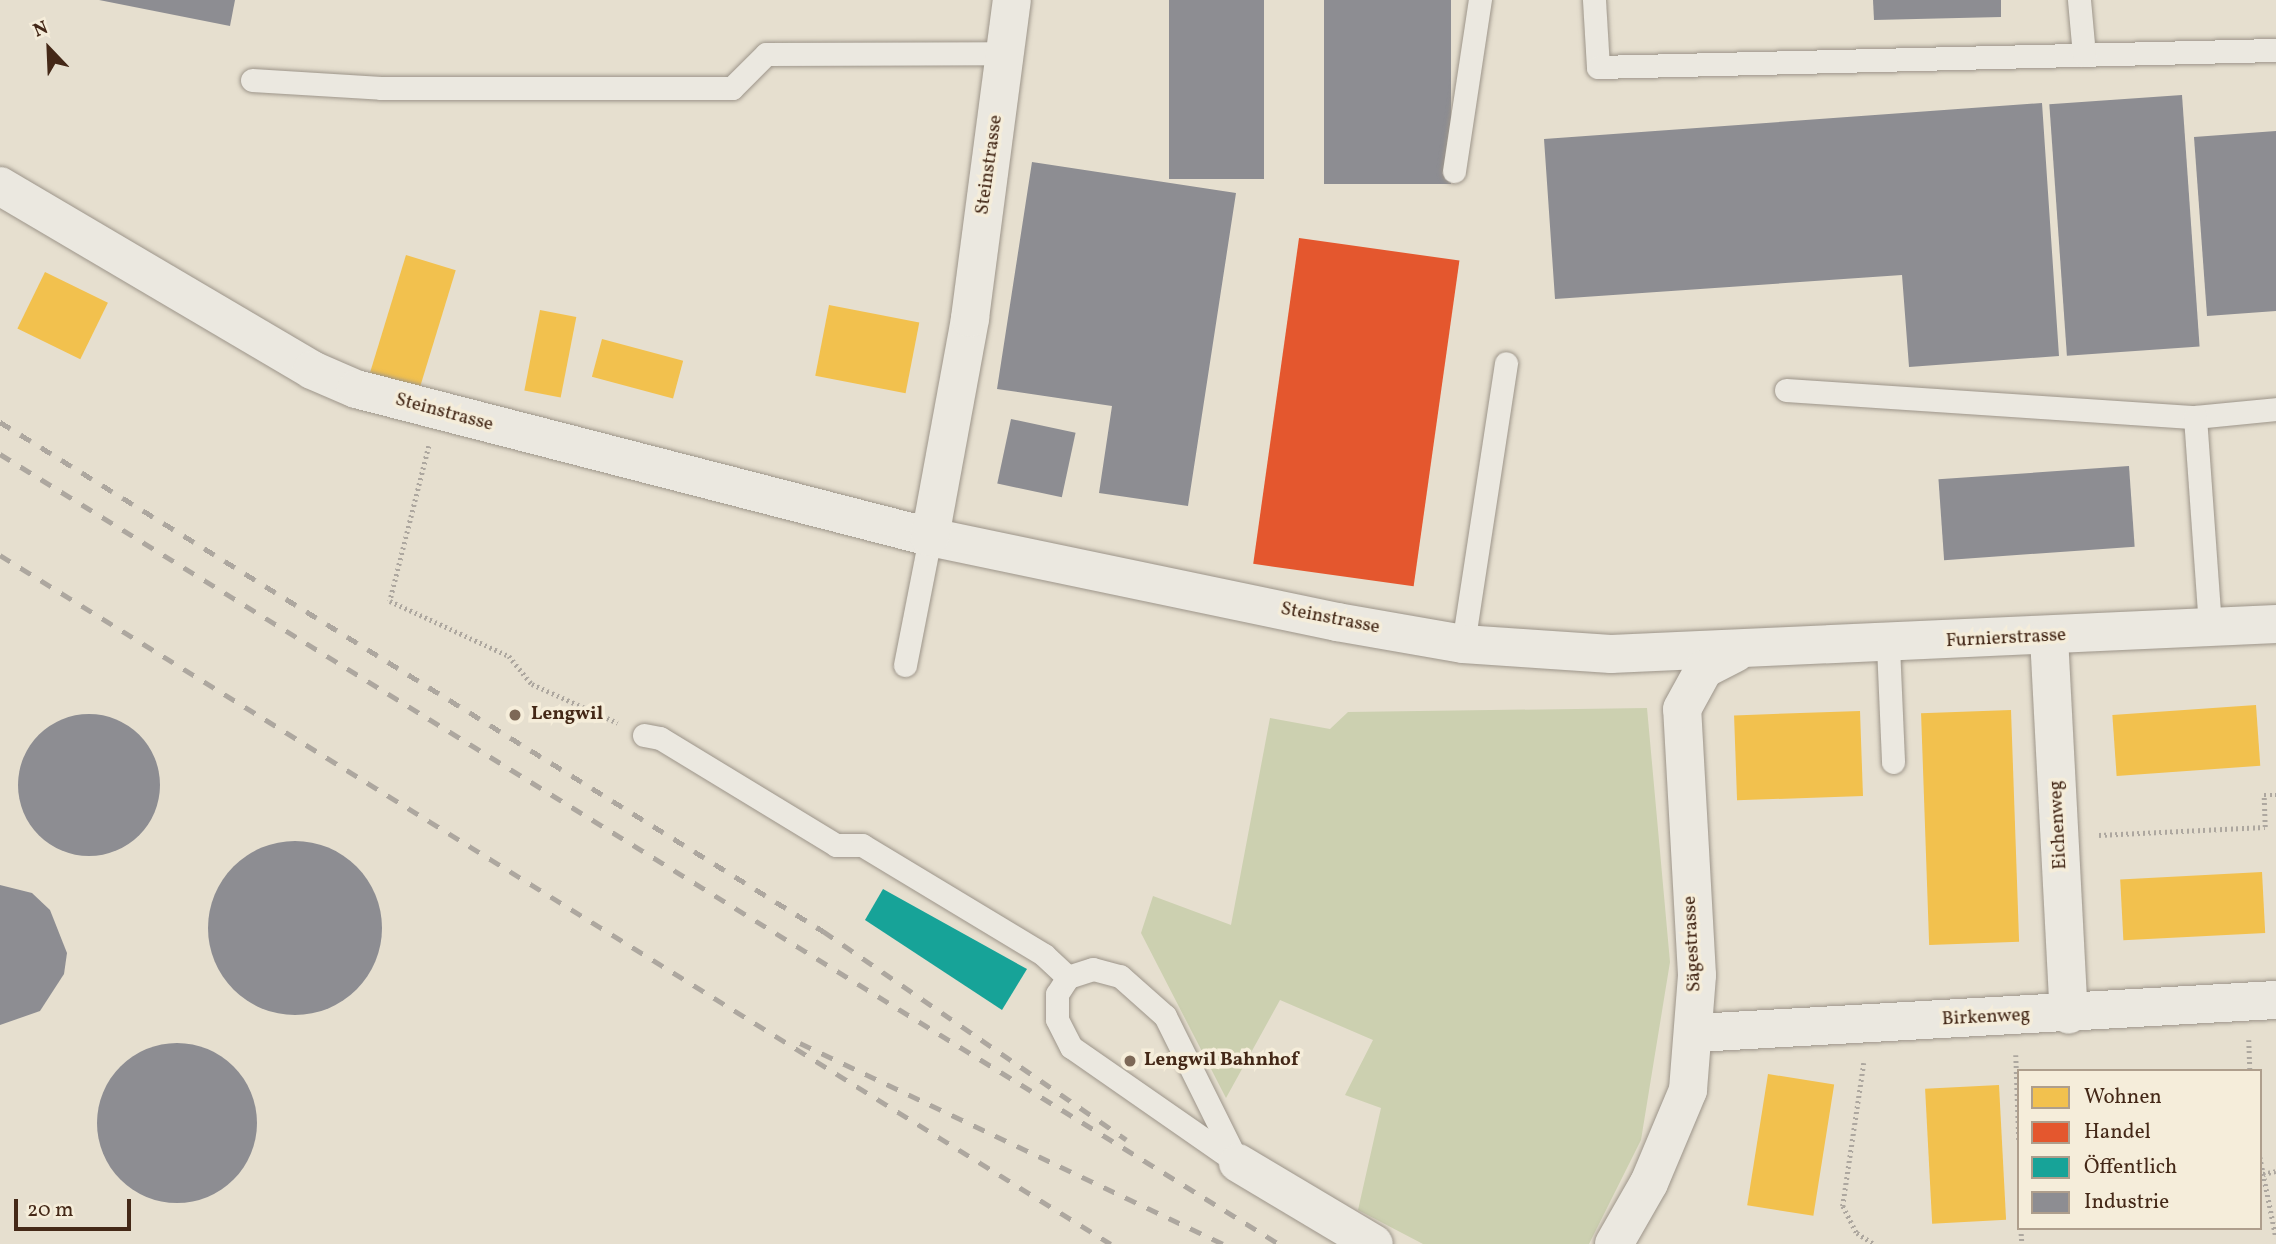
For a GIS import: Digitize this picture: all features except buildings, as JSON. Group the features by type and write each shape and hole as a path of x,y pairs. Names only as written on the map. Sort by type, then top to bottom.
{"street":[{"name":"Steinstrasse","path":"930,537 970,318 1012,0"},
{"name":"Steinstrasse","path":"0,186 303,365 356,388 930,537 1463,644 1611,654 1735,653"},
{"name":"Furnierstrasse","path":"1735,653 2276,624"},
{"name":"Eichenweg","path":"2049,637 2069,1014"},
{"name":"Sägestrasse","path":"1614,1244 1649,1183 1688,1090 1696,1033 1682,709 1704,669 1735,653"},
{"name":"Birkenweg","path":"1696,1033 2069,1014 2276,1000"},
{"path":"1238,1163 1374,1244"}],"lane":[{"path":"1454,170 1480,0"},
{"path":"1594,0 1598,67 2276,50"},
{"path":"2079,0 2084,55"},
{"path":"252,80 381,88 732,88 766,54 1005,53"},
{"path":"1463,644 1506,363"},
{"path":"1786,390 2195,417 2276,409"},
{"path":"2195,417 2210,628"},
{"path":"905,665 930,537"},
{"path":"1888,646 1893,762"},
{"path":"644,735 660,738 836,845 862,845 1044,955 1068,977"},
{"path":"1068,977 1108,970 1150,997 1174,1031 1238,1163"},
{"path":"1068,977 1055,1006 1071,1047 1238,1163"}],"path":[{"path":"428,450 390,601 509,656 532,684 644,735"},
{"path":"2060,837 2265,827 2264,795 2276,795"},
{"path":"2015,1016 2017,1078"},
{"path":"1871,1025 1843,1206 1857,1233 1874,1244"},
{"path":"2262,1168 2276,1237"},
{"path":"2263,1174 2276,1171"}],"green space":[{"path":"1647,708 1670,962 1641,1140 1589,1244 1423,1244 1358,1210 1381,1108 1345,1095 1373,1040 1280,1000 1226,1098 1141,933 1153,896 1231,925 1270,718 1330,729 1348,712"}],"railway":[{"path":"0,422 823,931 1126,1139"},
{"path":"0,454 1279,1244"},
{"path":"0,555 1111,1244"},
{"path":"800,1043 1223,1244"}],"place":[{"name":"Lengwil","path":"515,715"},
{"name":"Lengwil Bahnhof","path":"1130,1061"}]}
